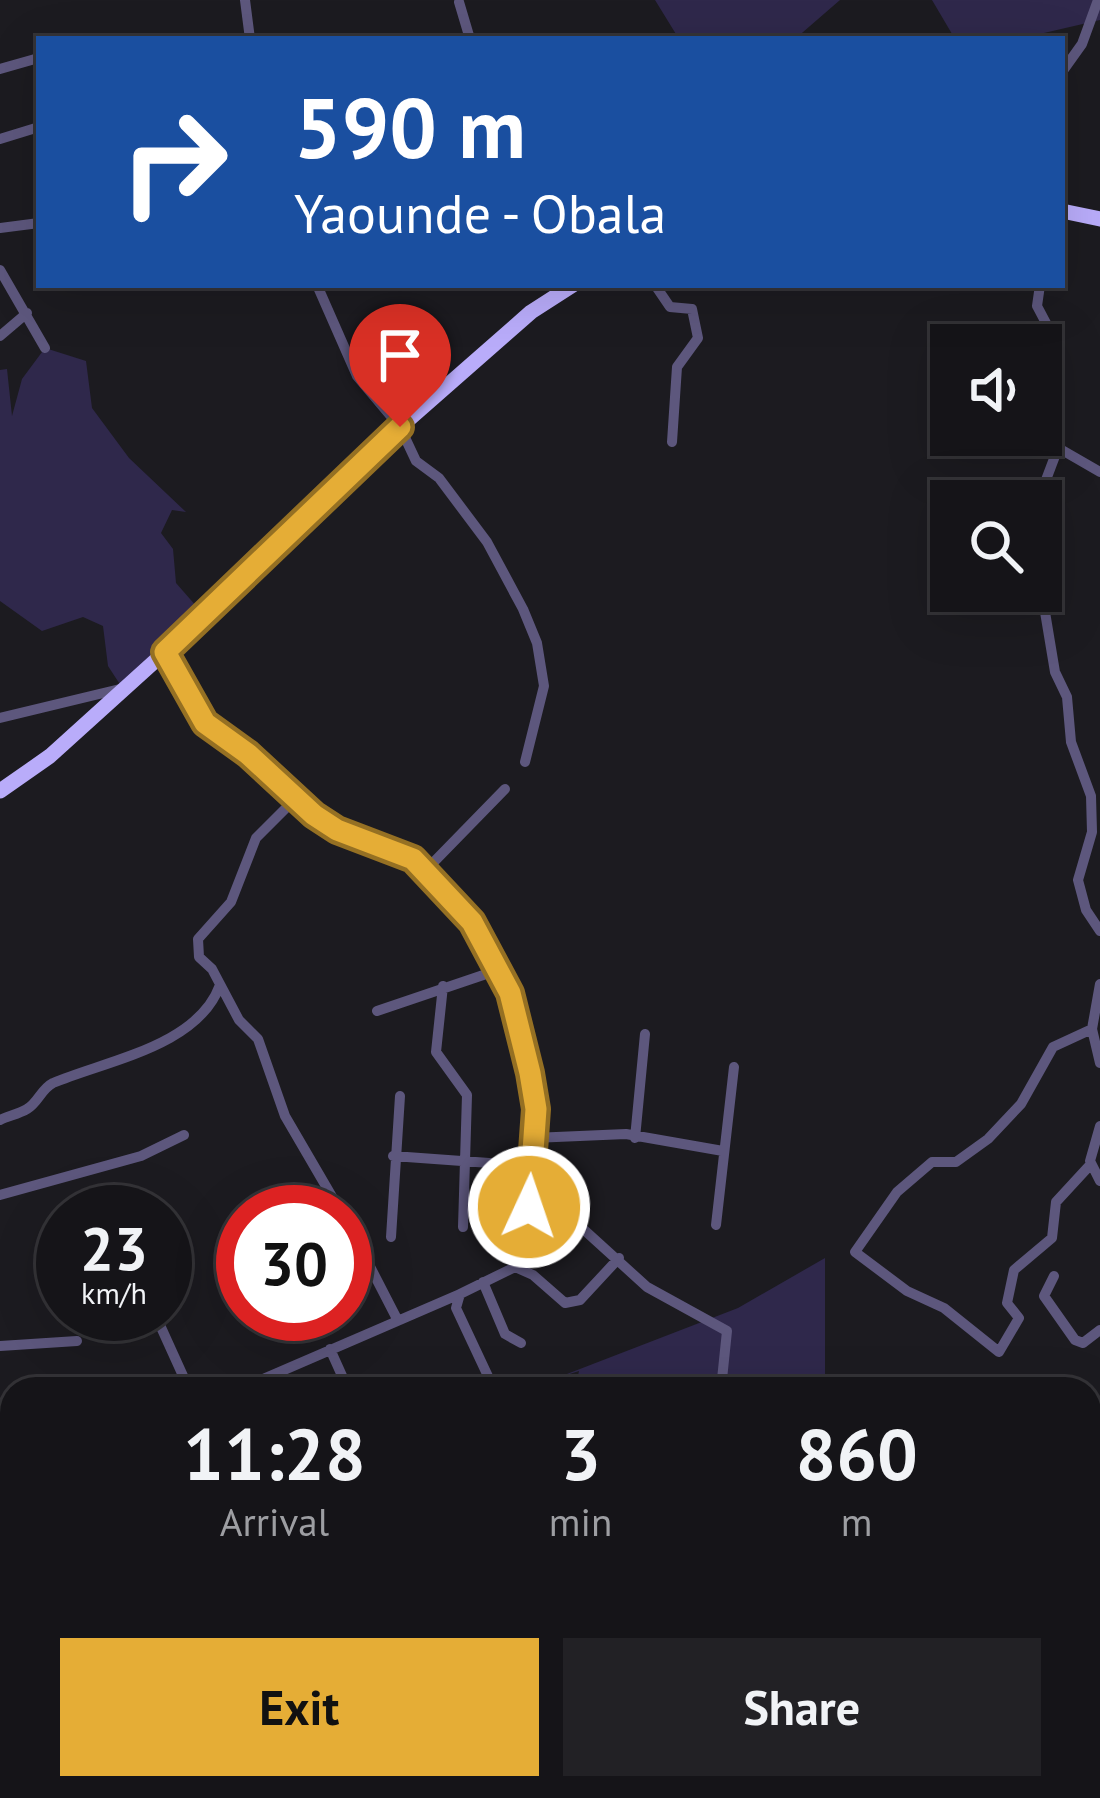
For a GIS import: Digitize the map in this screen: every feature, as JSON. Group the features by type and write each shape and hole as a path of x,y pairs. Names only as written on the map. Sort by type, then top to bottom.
{"highway":[{"path":"1065,212 1100,219"},
{"path":"0,791 50,756 165,652 400,427 531,312 569,288"}],"street":[{"path":"244,0 250,36"},
{"path":"1065,69 1082,44 1098,0"},
{"path":"459,2 469,36"},
{"path":"0,69 35,59"},
{"path":"0,139 36,128"},
{"path":"0,228 36,223"},
{"path":"0,270 45,348"},
{"path":"318,288 357,376 400,427 416,461 439,478 487,542 537,643 544,686 525,761"},
{"path":"657,288 670,307 692,309 698,338 677,368 672,442"},
{"path":"1040,288 1037,306 1046,324"},
{"path":"0,336 27,313"},
{"path":"1062,450 1100,472"},
{"path":"1045,612 1055,672 1067,697 1071,742 1091,796 1092,832 1078,880 1086,910 1100,931"},
{"path":"165,652 205,723 337,830 413,859 472,922 501,969 536,1109 529,1244 515,1267 267,1377"},
{"path":"0,718 120,689"},
{"path":"426,870 505,789"},
{"path":"295,799 256,838 231,902 198,939 199,957 239,1020 258,1039 285,1116 325,1185"},
{"path":"377,1011 501,969"},
{"path":"1100,984 1092,1029 1100,1064"},
{"path":"0,1120 30,1108 46,1086 118,1061 198,1022 212,1008 220,985"},
{"path":"443,986 436,1052 467,1095 463,1227"},
{"path":"1092,1029 1053,1047 1021,1104 988,1139 956,1162 932,1162 897,1192 855,1252 907,1292 944,1308 999,1352 1019,1318 1007,1303 1015,1270 1046,1246 1056,1230 1055,1202 1091,1164 1100,1126"},
{"path":"635,1138 645,1034"},
{"path":"716,1226 734,1067"},
{"path":"391,1237 400,1096"},
{"path":"0,1195 141,1156 184,1136"},
{"path":"533,1138 635,1138 723,1151"},
{"path":"393,1156 531,1166"},
{"path":"1091,1164 1100,1181"},
{"path":"530,1193 560,1208 647,1287 727,1331 722,1377"},
{"path":"515,1267 533,1275 565,1303 580,1300 619,1258"},
{"path":"372,1270 397,1318"},
{"path":"1054,1276 1044,1296 1075,1340 1083,1343 1100,1330"},
{"path":"483,1282 505,1334 521,1343"},
{"path":"460,1294 456,1308 488,1377"},
{"path":"0,1346 77,1341"},
{"path":"168,1341 184,1377"},
{"path":"330,1349 343,1377"}],"shaded area":[{"path":"655,0 840,0 798,36 677,36"},
{"path":"932,0 1100,0 1100,20 1031,36 953,36"},
{"path":"45,348 86,361 92,408 129,458 186,512 172,510 161,533 173,549 176,583 204,615 123,689 108,666 103,626 83,617 42,631 0,601 0,370 7,369 12,416 22,379"},
{"path":"825,1258 825,1377 578,1377 579,1371 559,1377 738,1308"}],"route":[{"path":"400,427 165,652 185,696 205,723 248,754 314,815 337,830 413,859 472,922 501,969 520,1022 536,1109 529,1207"}]}
